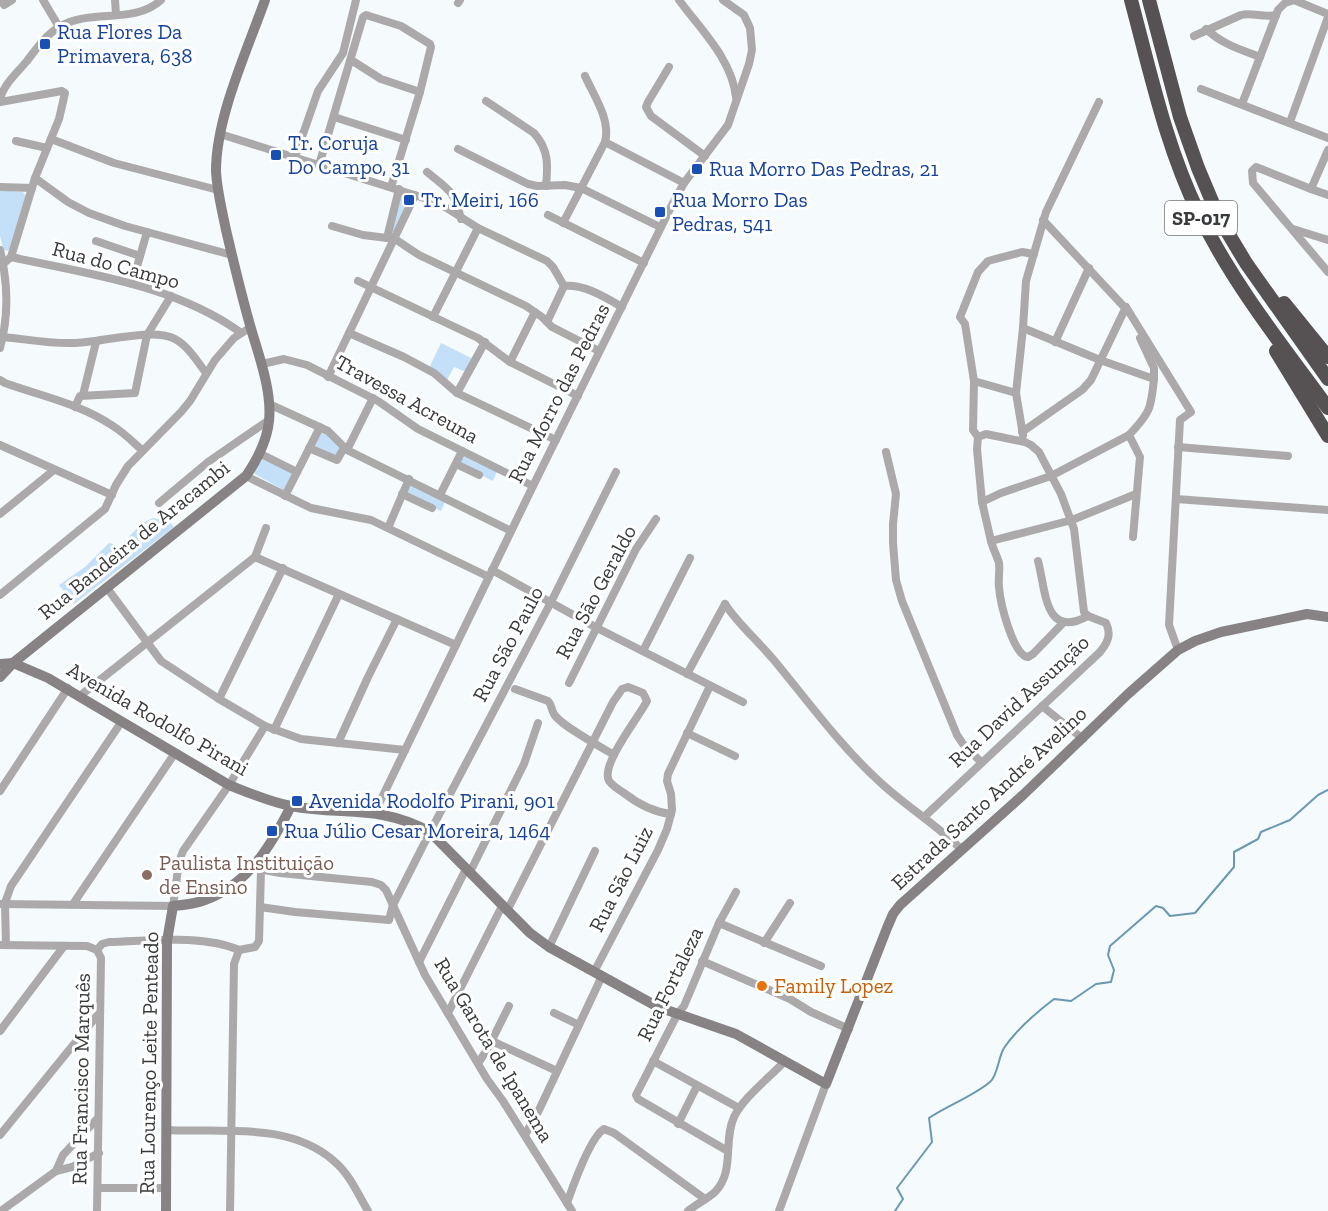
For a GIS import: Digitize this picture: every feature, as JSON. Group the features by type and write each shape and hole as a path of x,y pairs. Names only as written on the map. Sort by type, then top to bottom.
{"highway":[{"name":"SP-017","path":"1131,0 1182,175 1198,213 1219,252 1259,316 1328,408"},
{"name":"SP-017","path":"1149,0 1180,117 1219,218 1246,263 1328,379"},
{"path":"1246,263 1272,287 1328,357"},
{"path":"1259,316 1271,343 1328,436"}],"main road":[{"name":"Rua Bandeira de Aracambi","path":"0,677 12,663 246,476 259,453 269,420 269,404 261,364 246,329 216,171 220,134 227,106 265,0"},
{"name":"Estrada Santo André Avelino","path":"826,1084 893,914 911,895 1178,650 1195,640 1221,632 1307,614 1328,616"},
{"name":"Avenida Rodolfo Pirani","path":"0,664 12,663 68,688 230,785 265,799 291,806 375,812 411,822 429,832 530,933 549,947 658,1007 736,1034 826,1084"},
{"path":"173,906 197,903 218,895 257,869 291,806"},
{"name":"Rua Lourenço Leite Penteado","path":"166,1211 167,941 173,906"}],"street":[{"path":"1,0 4,5 12,0"},
{"path":"43,0 59,27"},
{"path":"115,0 116,14"},
{"path":"0,101 6,86 45,39 59,27 78,19 147,10 161,0"},
{"path":"295,157 318,91 343,53 356,0"},
{"path":"679,0 729,70 736,98"},
{"name":"Rua Morro das Pedras","path":"375,812 660,227 684,183 728,125 749,64 752,38 744,15 723,0"},
{"path":"1242,104 1281,6 1290,0 1302,1 1328,16 1290,122"},
{"path":"1194,36 1247,13 1276,15"},
{"path":"319,165 364,15 405,28 431,45 395,188 391,239"},
{"path":"1206,29 1218,40 1260,57"},
{"path":"343,53 381,79 420,92"},
{"path":"669,67 648,102 648,111 651,116 705,156"},
{"path":"563,223 605,142 607,127 605,119 585,76"},
{"path":"1201,88 1328,138"},
{"path":"0,101 64,91 64,103 35,178 11,257 3,264"},
{"path":"486,101 534,133 540,140 548,159 546,186"},
{"path":"978,437 986,434 1025,442 1016,393 1026,281 1043,220 1099,102"},
{"path":"334,117 406,140"},
{"path":"220,134 395,188 445,207 477,228 547,261 564,286"},
{"path":"51,139 114,163 218,190"},
{"path":"16,141 47,148"},
{"path":"605,142 684,183"},
{"path":"458,148 528,184 581,188 660,227"},
{"path":"1311,189 1328,150"},
{"path":"1328,195 1257,167 1252,171 1253,183 1328,272"},
{"path":"427,172 456,199 461,219"},
{"path":"35,178 81,210 147,232 232,255"},
{"path":"0,187 32,188"},
{"path":"328,377 371,288 391,239 415,195"},
{"path":"548,215 644,263"},
{"path":"1043,220 1126,307 1191,412 1180,420 1178,447 1169,625 1178,650"},
{"path":"332,226 363,235 391,239 535,312 552,327 600,351"},
{"path":"433,317 477,228"},
{"path":"1292,229 1328,240"},
{"path":"132,284 147,232"},
{"path":"96,242 140,256"},
{"path":"0,250 6,279 7,299 0,348"},
{"path":"1034,254 1022,252 988,261 978,272 960,316 965,324 974,381 973,430 978,437 982,502 999,565 999,589 1016,649 1022,656 1028,657 1063,623"},
{"name":"Rua do Campo","path":"11,257 132,284 171,296 246,329"},
{"path":"1055,342 1089,268"},
{"path":"358,281 485,342 510,362 578,396"},
{"path":"564,286 574,286 595,293 622,307"},
{"path":"547,322 564,286"},
{"path":"75,407 78,396 135,393 147,335 171,296"},
{"path":"1022,432 1082,390 1091,380 1126,307"},
{"path":"982,502 1051,476 1129,435 1146,417 1152,400 1154,368 1126,307"},
{"path":"510,362 535,312"},
{"path":"1023,328 1100,360 1154,379"},
{"path":"0,595 100,513 109,503 122,473 185,407 215,360 246,329"},
{"path":"349,333 386,348 434,373 457,393 556,440"},
{"path":"3,338 70,344 164,335 183,344 206,373"},
{"path":"83,395 96,342"},
{"path":"457,393 485,342"},
{"name":"Travessa Acreuna","path":"261,364 284,358 307,365 373,399 418,429 533,486"},
{"path":"0,380 75,407 112,425 142,450"},
{"path":"974,381 1016,393"},
{"path":"309,448 337,460 373,399"},
{"path":"269,404 320,427 345,449 511,531"},
{"path":"159,503 208,462 269,420"},
{"path":"285,496 320,427"},
{"path":"1129,435 1140,457 1133,537"},
{"name":"Rua David Assunção","path":"924,817 1099,653 1107,642 1109,630 1106,623 1084,612 1072,520 1039,452 1025,442"},
{"path":"0,445 112,495"},
{"path":"1178,447 1288,456"},
{"path":"440,495 462,451"},
{"path":"886,452 897,494 893,543 896,580 902,601 957,735 981,762"},
{"path":"259,453 297,472"},
{"path":"456,464 478,475"},
{"path":"0,514 54,470"},
{"name":"Rua São Paulo","path":"260,907 389,920 393,905 429,832 551,602 616,471"},
{"path":"246,476 320,511 360,517 491,573 743,702"},
{"path":"388,528 409,479"},
{"path":"402,494 432,508"},
{"path":"991,541 1072,520 1136,494"},
{"path":"1176,499 1328,510"},
{"name":"Rua São Geraldo","path":"569,683 636,549 656,519"},
{"path":"81,695 255,557 266,528"},
{"path":"255,557 456,645"},
{"path":"643,651 690,558"},
{"path":"1038,561 1048,606 1053,614 1063,623 1074,624 1088,616"},
{"path":"219,699 283,568"},
{"path":"106,588 147,642 171,669 265,726 301,739 405,750"},
{"path":"274,730 339,594"},
{"path":"687,674 725,604 854,758 892,793 962,850"},
{"path":"338,743 397,619"},
{"name":"Rua São Luiz","path":"525,1135 531,1128 579,1025 598,974 658,850 671,814 672,801 667,777 710,686"},
{"path":"448,1013 621,689 628,687 643,693 647,701 614,755 607,773 609,780 636,802 651,810 671,814"},
{"path":"0,790 68,688"},
{"path":"515,689 548,700 554,714 614,755"},
{"path":"1042,706 1083,738"},
{"path":"122,721 11,886 2,904 3,945 87,946 97,950 102,944 109,942 202,941 239,950 258,945 260,907 257,869"},
{"path":"419,962 528,757 538,723"},
{"name":"Rua Lourenço Leite Penteado","path":"173,906 177,868 183,852 230,785 265,726"},
{"path":"687,733 735,756"},
{"path":"73,904 175,753"},
{"path":"549,947 595,851"},
{"name":"Rua Garota de Ipanema","path":"257,869 372,882 384,887 419,962 448,1013 479,1062 487,1080 525,1135 572,1211"},
{"name":"Rua Fortaleza","path":"678,1124 638,1099 636,1092 678,1013 684,1006 719,923 736,892"},
{"path":"764,943 790,903"},
{"path":"2,904 173,906"},
{"path":"719,923 821,966"},
{"path":"0,1031 64,946"},
{"name":"Rua Francisco Marquês","path":"97,950 101,958 97,1211"},
{"path":"230,1211 234,964 239,950"},
{"path":"702,961 790,999 811,1012 849,1029"},
{"path":"479,1062 510,1006"},
{"path":"0,1136 100,1012"},
{"path":"554,1013 579,1025"},
{"path":"492,1041 557,1071"},
{"path":"653,1061 739,1108"},
{"path":"688,1211 715,1191 725,1175 726,1150 731,1126 739,1108 784,1062"},
{"name":"Estrada Santo André Avelino","path":"779,1211 826,1084"},
{"path":"697,1086 678,1124 726,1150"},
{"path":"56,1171 63,1155 98,1118"},
{"path":"567,1203 587,1155 599,1132 604,1129 705,1199"},
{"path":"166,1130 268,1133 290,1138 324,1153 346,1173 368,1211"},
{"path":"1,1211 56,1171 72,1167 99,1153"},
{"path":"98,1188 166,1188"}],"shaded area":[{"path":"0,190 23,192 26,197 9,250 6,251 3,249 0,235"},
{"path":"401,193 411,198 397,233 391,230"},
{"path":"441,343 473,359 466,372 454,367 447,380 430,366"},
{"path":"319,431 330,436 340,448 336,458 312,447"},
{"path":"461,454 497,471 493,481 456,463"},
{"path":"262,459 292,473 293,476 285,491 255,474 254,471"},
{"path":"409,484 445,502 441,511 404,494"},
{"path":"153,518 169,521 174,527 74,604 59,585 85,567 109,543 120,546 142,523"}],"waterway":[{"path":"895,1211 903,1199 897,1188 932,1142 929,1118 990,1082 995,1075 1004,1048 1027,1022 1054,999 1071,1001 1096,984 1111,982 1114,970 1108,955 1110,946 1156,906 1163,908 1170,916 1195,913 1234,867 1234,852 1258,839 1261,832 1290,820 1318,795 1328,790"}],"place":[{"name":"Rua Flores Da Primavera, 638","path":"45,44"},
{"name":"Tr. Coruja Do Campo, 31","path":"276,155"},
{"name":"Rua Morro Das Pedras, 21","path":"697,169"},
{"name":"Tr. Meiri, 166","path":"409,200"},
{"name":"Rua Morro Das Pedras, 541","path":"660,212"},
{"name":"Avenida Rodolfo Pirani, 901","path":"297,801"},
{"name":"Rua Júlio Cesar Moreira, 1464","path":"272,831"},
{"name":"Paulista Instituição de Ensino","path":"147,875"},
{"name":"Family Lopez","path":"762,986"}]}
